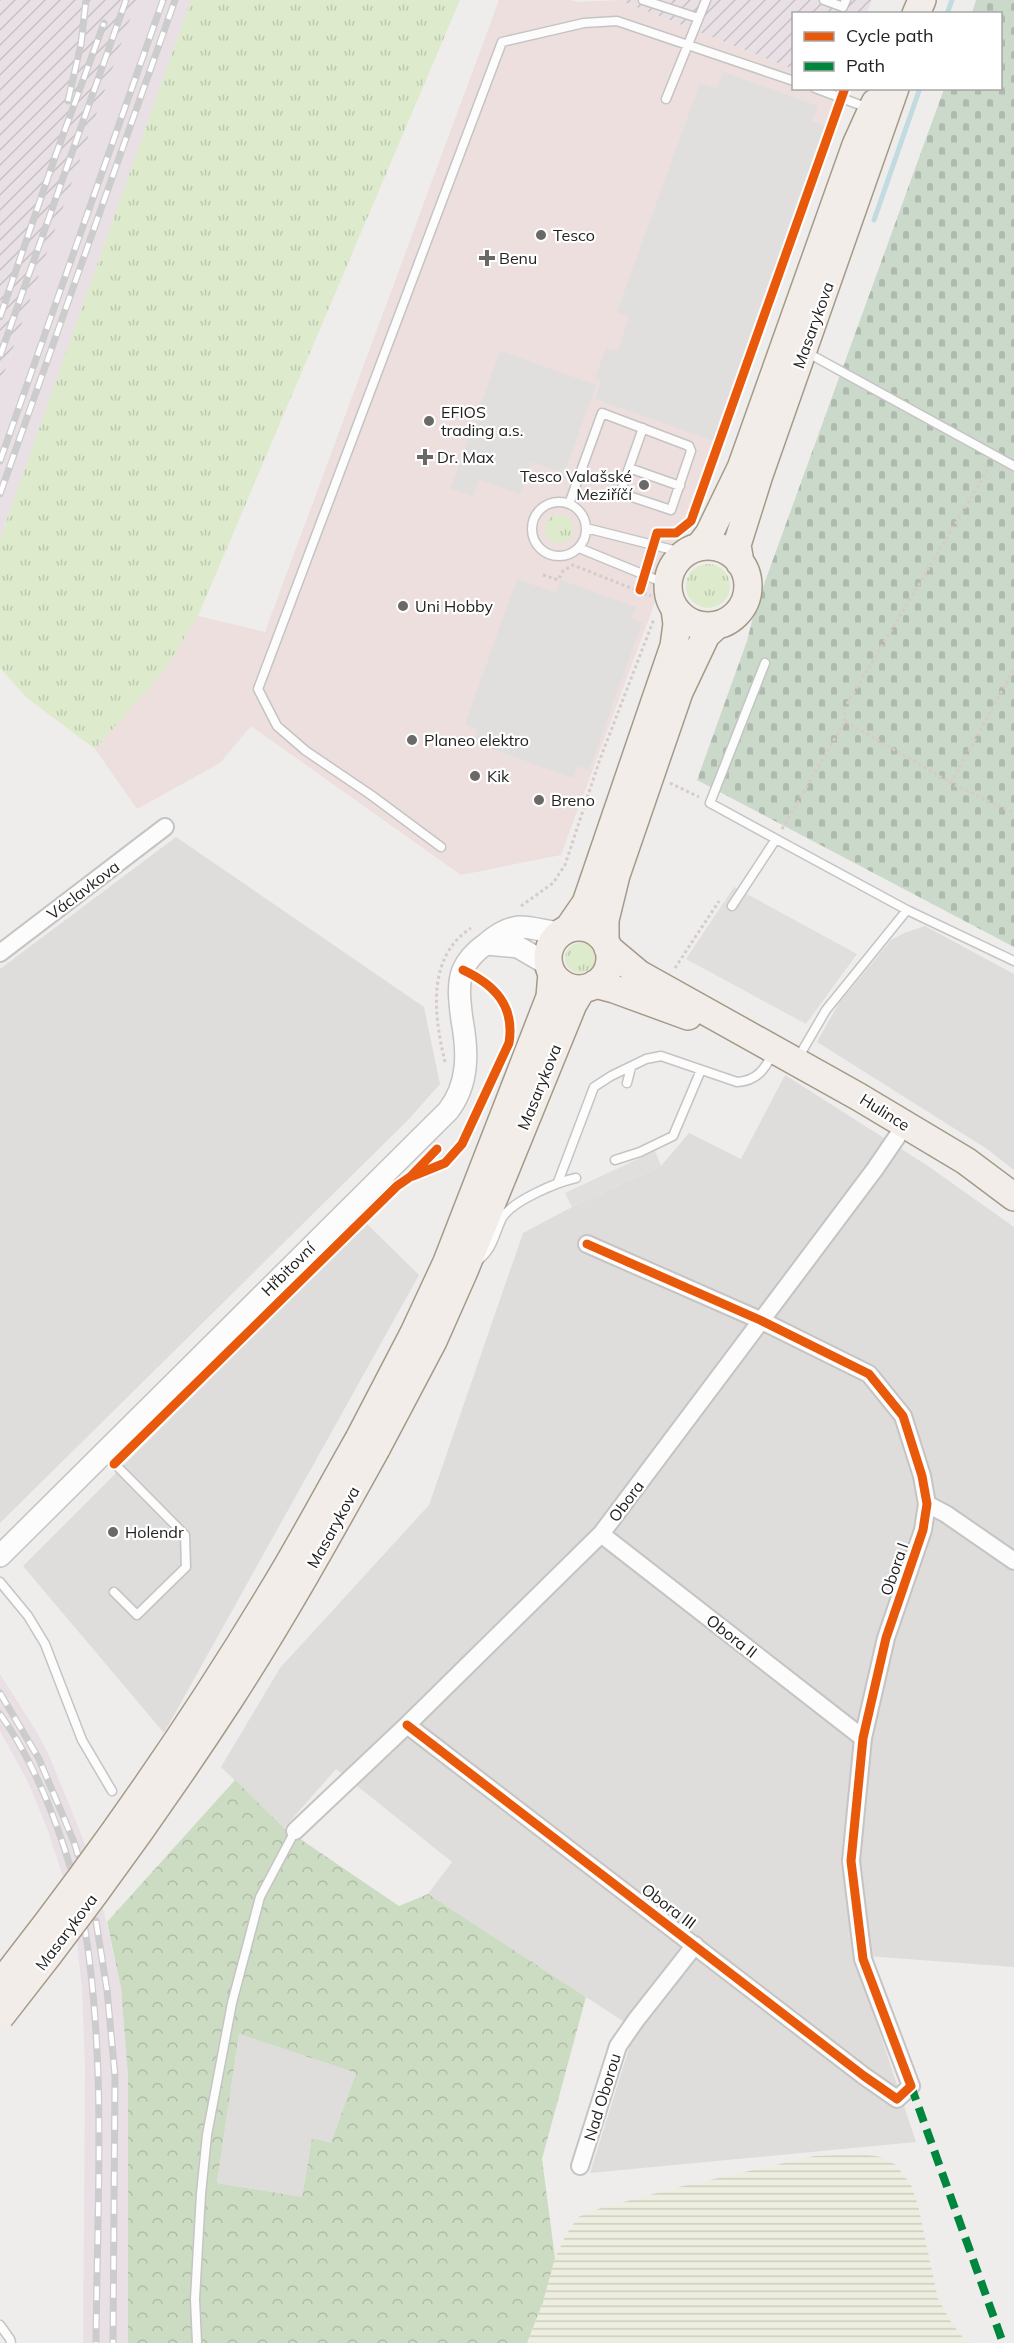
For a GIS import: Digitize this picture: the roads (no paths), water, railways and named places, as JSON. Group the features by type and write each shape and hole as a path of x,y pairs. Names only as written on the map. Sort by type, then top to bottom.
{"main road":[{"name":"Masarykova","path":"564,931 586,903 674,646 677,624 664,605 670,572 709,534 741,468 856,145 880,104 893,90"},
{"name":"Masarykova","path":"607,944 606,913 616,875 679,692 706,636 717,625 737,613 745,600 748,585 737,545 803,351 880,104"},
{"path":"692,550 722,548 741,563"},
{"path":"664,605 694,623 717,625"},
{"path":"576,927 592,930 607,944 610,958 608,968 603,978 589,987 565,985 551,969 550,947 564,931 576,927"},
{"name":"Hulince","path":"607,944 639,974 750,1037"},
{"name":"Masarykova","path":"0,2017 64,1937 139,1833 230,1699 306,1576 368,1444 414,1333 447,1262 550,997 551,969"},
{"name":"Masarykova","path":"0,1984 47,1924 142,1792 212,1688 288,1565 433,1341 573,1004 589,987"},
{"name":"Hulince","path":"589,987 614,989 750,1037 786,1054 966,1161 1014,1197"}],"street":[{"name":"Václavkova","path":"0,953 165,826"},
{"name":"Hřbitovní","path":"0,1556 434,1126 456,1101 463,1082 466,1055 460,1000 461,980 481,935 519,927 564,931"},
{"path":"481,935 518,946 551,969"},
{"name":"Obora","path":"295,1831 407,1725 601,1534 875,1169 905,1125"},
{"name":"Obora I","path":"587,1244 760,1320 869,1374 903,1416 922,1476 927,1504 923,1530 886,1638 863,1738 851,1861 863,1959 911,2086"},
{"path":"927,1504 946,1514 1014,1561"},
{"name":"Obora II","path":"601,1534 863,1738"},
{"name":"Obora III","path":"407,1725 897,2099 911,2086"},
{"name":"Nad Oborou","path":"580,2166 618,2046 695,1945"}],"lane":[{"path":"644,0 698,18"},
{"path":"666,99 706,0"},
{"path":"824,0 843,7 846,0"},
{"path":"441,847 277,726 258,689 502,42 584,24 617,21 792,80"},
{"path":"823,90 880,104"},
{"path":"803,351 1014,466"},
{"path":"569,504 602,413 643,428 689,446 691,451 671,510 620,493 643,428"},
{"path":"629,468 680,486"},
{"path":"558,502 578,509 584,518 586,528 585,539 579,548 571,554 561,556 550,555 541,549 532,530 539,511 548,504 558,502"},
{"path":"586,528 692,550"},
{"path":"579,548 657,580 664,605"},
{"path":"765,663 710,803 907,910 1014,961"},
{"path":"732,906 776,839"},
{"path":"558,1182 588,1113 594,1088 646,1059 661,1056 737,1082 745,1082 758,1076 786,1054 826,1010 907,910"},
{"path":"627,1083 631,1067"},
{"path":"615,1160 640,1152 673,1136 701,1070"},
{"path":"464,1271 488,1252 507,1211 558,1182 576,1178"},
{"path":"103,1452 185,1535 186,1567 137,1615 114,1592"},
{"path":"0,1582 28,1616 45,1644 82,1740 112,1791"},
{"path":"197,2343 195,2300 207,2135 232,2003 261,1897 295,1831"},
{"path":"0,2325 11,2343"}],"waterway":[{"path":"948,12 952,0"},
{"path":"874,220 919,90"}],"railway":[{"path":"68,101 81,44 86,0"},
{"path":"0,356 126,0"},
{"path":"0,461 163,0"},
{"path":"0,494 175,0"},
{"path":"0,317 104,23"},
{"path":"0,1693 39,1759 78,1855"},
{"path":"0,1714 12,1731 41,1787 70,1866"},
{"path":"96,1921 107,1990 115,2076 113,2343"},
{"path":"84,1923 96,2027 98,2080 96,2343"}],"place":[{"name":"Tesco","path":"541,235"},
{"name":"Benu","path":"487,258"},
{"name":"EFIOS trading a.s.","path":"429,421"},
{"name":"Dr. Max","path":"425,457"},
{"name":"Tesco Valašské Meziříčí","path":"644,485"},
{"name":"Uni Hobby","path":"403,606"},
{"name":"Planeo elektro","path":"412,740"},
{"name":"Kik","path":"475,776"},
{"name":"Breno","path":"539,800"},
{"name":"Holendr","path":"113,1532"}]}
